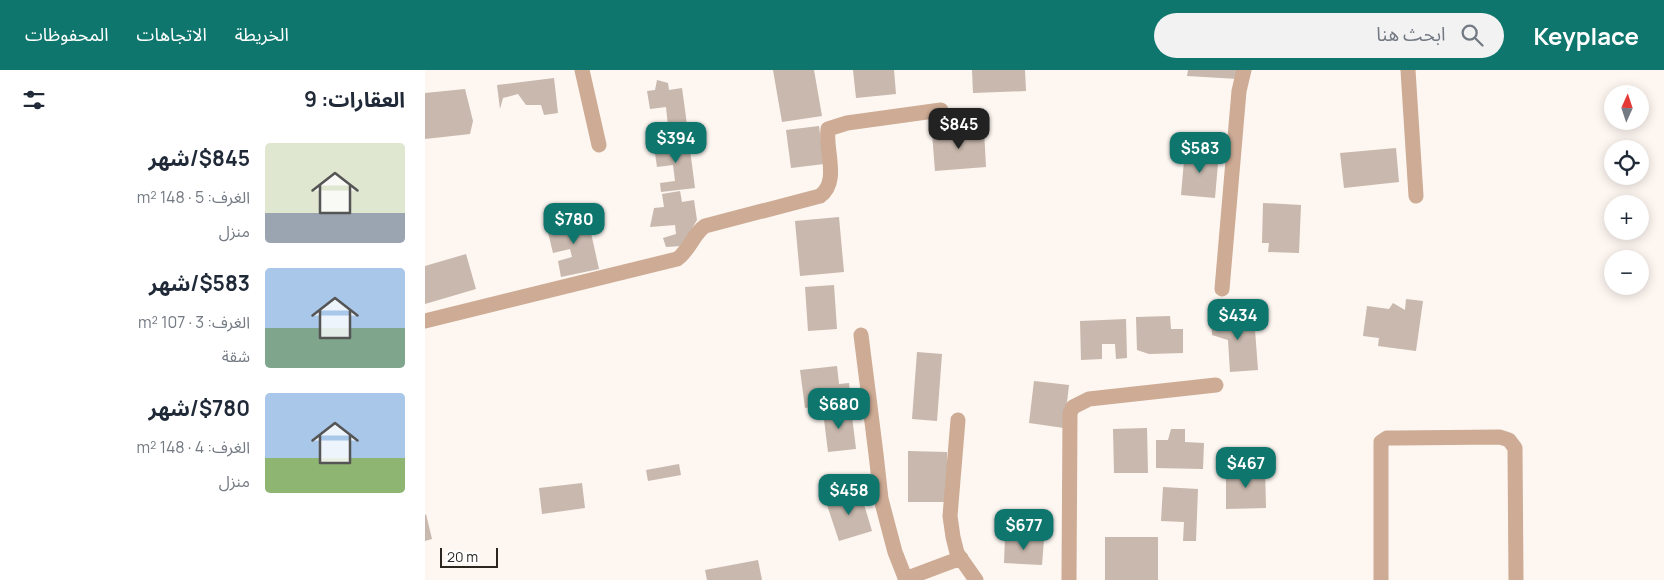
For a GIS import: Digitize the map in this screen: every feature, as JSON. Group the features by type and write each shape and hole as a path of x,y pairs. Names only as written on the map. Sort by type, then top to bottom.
{"street":[{"path":"582,70 599,146"},
{"path":"1223,289 1239,91 1244,70"},
{"path":"1408,70 1416,196"},
{"path":"425,321 677,259 690,246 699,230 705,226 820,196 825,193 831,178 827,138 829,129 847,123 941,110"},
{"path":"861,335 881,499 895,552 905,580 961,558"},
{"path":"1069,580 1070,413 1073,407 1089,399 1216,386"},
{"path":"958,420 950,516 957,553 976,580"},
{"path":"1381,580 1381,442 1387,438 1491,437 1509,440 1515,448 1515,580"}],"building":[{"path":"773,70 814,70 822,116 782,122"},
{"path":"853,70 894,70 896,94 856,98"},
{"path":"972,70 1025,70 1026,91 973,93"},
{"path":"1188,70 1239,70 1238,79 1187,76"},
{"path":"554,78 558,113 544,115 541,105 526,105 518,94 503,98 500,109 497,85"},
{"path":"657,80 668,83 669,90 682,88 688,132 654,137 653,128 668,126 666,107 650,109 647,91 655,90"},
{"path":"465,89 473,121 470,134 425,139 425,93"},
{"path":"819,126 824,164 791,168 786,130"},
{"path":"984,130 986,167 935,171 932,133"},
{"path":"680,136 681,143 689,142 695,188 661,192 660,183 675,181 673,165 657,167 655,153 662,152 661,139"},
{"path":"1396,148 1399,182 1344,188 1340,153"},
{"path":"1185,149 1219,152 1215,198 1181,195"},
{"path":"680,191 682,202 694,200 697,220 682,246 666,247 663,238 676,234 675,225 650,227 654,208 664,207 662,194"},
{"path":"1263,203 1301,205 1299,253 1268,252 1269,243 1262,243"},
{"path":"587,215 599,269 561,277 558,261 572,257 570,249 553,253 546,224"},
{"path":"839,217 844,272 800,276 795,221"},
{"path":"466,254 476,289 425,304 425,266"},
{"path":"834,285 837,329 808,331 805,287"},
{"path":"1406,299 1423,301 1416,351 1378,346 1379,338 1363,336 1367,306 1389,309 1393,303 1405,310"},
{"path":"1170,316 1171,329 1183,329 1183,353 1149,354 1137,350 1136,317"},
{"path":"1254,316 1258,370 1230,372 1228,340 1212,335 1211,318"},
{"path":"1126,319 1127,358 1116,359 1115,344 1102,344 1102,359 1081,360 1080,321"},
{"path":"917,352 942,354 937,421 912,419"},
{"path":"837,366 839,384 849,383 851,402 805,408 800,370"},
{"path":"1034,381 1069,385 1064,428 1029,423"},
{"path":"851,408 856,449 828,452 823,411"},
{"path":"1147,428 1148,473 1114,473 1113,429"},
{"path":"1171,429 1185,429 1185,442 1204,443 1203,469 1156,468 1156,440 1168,440"},
{"path":"908,451 947,452 947,502 908,502"},
{"path":"679,464 681,475 648,481 646,470"},
{"path":"1265,468 1266,508 1226,509 1226,469"},
{"path":"582,483 585,508 542,514 539,488"},
{"path":"1163,487 1198,489 1196,541 1183,541 1184,522 1161,521"},
{"path":"860,491 872,531 839,541 826,502"},
{"path":"425,515 432,539 425,541"},
{"path":"1005,537 1044,539 1042,565 1004,563"},
{"path":"1105,537 1158,537 1158,580 1105,580"},
{"path":"758,560 762,580 707,580 705,570"}]}
